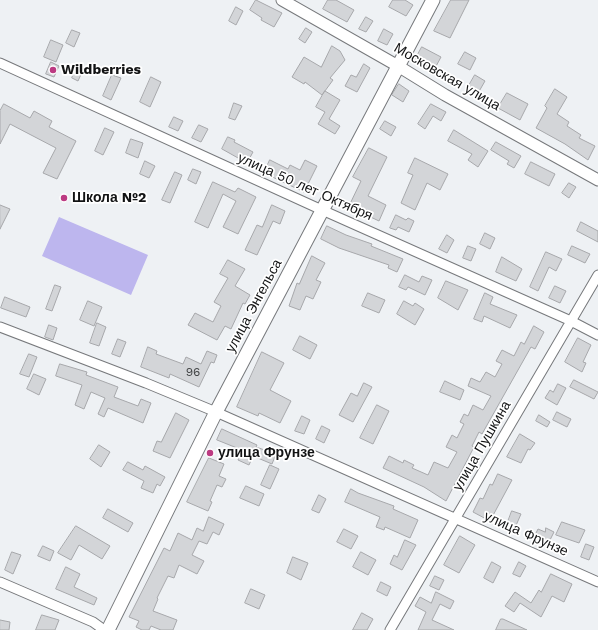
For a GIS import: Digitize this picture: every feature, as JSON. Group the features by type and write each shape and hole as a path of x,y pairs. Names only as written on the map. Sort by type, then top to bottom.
{"main road":[{"name":"улица Энгельса","path":"108,630 216,412 433,0"}],"street":[{"name":"Московская улица","path":"282,0 398,66 444,95 598,180"},
{"name":"улица 50 лет Октября","path":"0,64 571,321 598,335"},
{"name":"улица Пушкина","path":"390,630 598,275"},
{"name":"улица Фрунзе","path":"0,326 216,412 598,582"},
{"path":"0,582 94,622 104,630"}],"shaded area":[{"path":"59,217 148,255 131,295 42,256"}],"building":[{"path":"256,0 282,13 274,27 261,20 262,18 250,10"},
{"path":"328,0 336,0 354,10 347,22 323,9"},
{"path":"393,0 405,0 413,5 406,16 389,7"},
{"path":"451,0 469,0 450,38 434,31"},
{"path":"236,7 243,11 236,25 229,21"},
{"path":"366,17 373,21 366,32 359,29"},
{"path":"306,28 312,32 305,43 299,39"},
{"path":"384,29 393,34 387,45 378,41"},
{"path":"72,30 80,33 74,47 66,43"},
{"path":"51,40 63,45 56,62 44,57"},
{"path":"332,46 340,51 345,60 330,78 333,80 322,95 305,82 304,84 292,77 304,57 321,67"},
{"path":"422,47 441,57 434,70 415,60"},
{"path":"465,52 476,58 470,70 458,64"},
{"name":"Wildberries","path":"51,62 59,66 54,77 46,74"},
{"path":"364,64 370,68 357,92 345,86 351,75 356,77"},
{"path":"77,67 83,70 78,81 72,78"},
{"path":"112,75 121,78 111,100 103,96"},
{"path":"475,75 485,81 477,95 467,89"},
{"path":"151,77 161,82 150,107 140,102"},
{"path":"399,84 409,91 403,102 392,95"},
{"path":"555,89 567,97 557,114 569,122 567,126 581,135 579,138 595,146 588,160 565,144 536,128 547,108 545,106"},
{"path":"325,91 340,100 329,119 340,126 335,134 318,124 325,112 316,107"},
{"path":"507,93 528,104 520,120 498,108"},
{"path":"234,103 242,106 235,120 229,118"},
{"path":"4,104 30,118 34,111 52,121 49,127 76,141 57,179 43,173 56,148 10,124 0,144 0,111"},
{"path":"431,104 446,112 441,121 433,116 425,129 418,124"},
{"path":"174,117 183,121 178,131 169,127"},
{"path":"385,121 396,127 391,136 380,129"},
{"path":"199,125 208,129 201,142 192,138"},
{"path":"105,128 114,132 103,155 95,151"},
{"path":"454,130 488,151 478,167 468,160 472,154 448,141"},
{"path":"228,137 235,140 234,142 253,152 247,163 222,149"},
{"path":"131,139 143,143 138,158 126,153"},
{"path":"496,142 521,156 514,168 507,164 509,161 491,150"},
{"path":"369,148 387,157 368,196 386,205 379,221 348,208 361,181 353,177"},
{"path":"415,158 448,174 440,190 427,183 415,210 401,203 413,175 408,173"},
{"path":"270,160 288,169 290,165 300,170 305,160 317,166 304,192 264,173"},
{"path":"145,161 155,166 149,178 140,174"},
{"path":"531,162 555,174 549,186 525,174"},
{"path":"193,169 201,172 196,184 188,180"},
{"path":"175,172 182,175 170,203 162,200"},
{"path":"213,182 235,192 238,188 256,197 238,234 223,227 236,201 223,194 208,228 195,222"},
{"path":"569,183 576,187 569,198 562,193"},
{"path":"0,205 10,209 0,229"},
{"path":"272,205 285,211 280,224 273,221 257,255 245,250 257,225 262,227"},
{"path":"396,215 406,220 408,218 414,221 409,232 398,227 396,230 390,228"},
{"path":"581,222 598,231 598,242 577,231"},
{"path":"327,226 346,235 372,244 371,246 403,259 397,272 388,268 389,265 339,248 321,239"},
{"path":"485,233 495,238 490,249 480,244"},
{"path":"447,235 454,240 447,253 439,249"},
{"path":"468,246 476,249 471,261 463,258"},
{"path":"572,246 590,254 585,263 568,255"},
{"path":"546,252 562,259 556,271 549,267 538,291 530,287"},
{"path":"312,256 325,263 316,280 321,282 313,299 306,296 300,310 289,306 297,283 299,284"},
{"path":"502,257 522,269 516,281 496,272"},
{"path":"228,260 245,269 235,286 250,295 245,304 243,303 231,329 225,326 217,340 188,325 195,313 213,322 221,306 214,302 228,278 220,274"},
{"path":"405,275 419,282 422,276 432,280 425,295 408,287 406,290 399,287"},
{"path":"446,281 468,290 458,310 438,298"},
{"path":"55,285 61,287 52,311 46,309"},
{"path":"555,286 566,291 560,303 549,298"},
{"path":"368,293 385,300 379,313 362,306"},
{"path":"485,293 493,297 490,304 517,315 510,328 484,316 482,322 474,319"},
{"path":"5,297 30,307 26,317 1,308"},
{"path":"88,301 102,307 94,326 80,320"},
{"path":"404,301 413,306 415,303 424,309 415,325 397,314"},
{"path":"97,323 106,327 99,346 90,343"},
{"path":"49,325 57,328 53,340 45,337"},
{"path":"534,326 544,332 535,349 531,347 482,434 479,432 472,446 474,447 446,501 424,487 383,468 389,456 403,463 404,460 414,465 412,468 428,475 434,462 448,468 457,452 446,447 452,435 457,438 464,424 460,422 464,414 468,416 473,405 483,410 491,396 468,386 471,378 480,382 486,372 495,377 502,364 496,361 502,350 514,356 521,342 524,344"},
{"path":"300,336 317,345 310,359 293,350"},
{"path":"578,338 591,345 583,362 586,363 582,372 565,362"},
{"path":"118,339 126,342 120,357 112,354"},
{"path":"148,347 157,351 156,354 183,364 186,357 201,364 207,351 217,355 214,363 211,362 199,387 170,374 169,378 141,367"},
{"path":"262,352 284,363 270,390 291,401 280,423 259,413 258,416 237,407"},
{"path":"29,354 37,357 29,377 20,374"},
{"path":"60,364 87,372 86,375 118,387 114,397 138,406 141,399 151,403 143,423 108,408 104,417 98,414 105,398 91,392 84,409 75,405 82,385 56,376"},
{"path":"34,374 46,379 39,395 27,389"},
{"path":"574,380 598,392 594,399 570,387"},
{"path":"445,381 464,390 460,400 440,392"},
{"path":"364,383 372,387 353,422 339,415 351,393 357,396"},
{"path":"558,384 566,388 557,405 545,398 550,390 553,392"},
{"path":"377,405 389,411 373,444 360,438"},
{"path":"557,412 571,419 567,427 553,420"},
{"path":"176,413 189,420 170,458 153,451 157,441 161,442"},
{"path":"539,415 550,422 547,427 536,421"},
{"path":"302,416 310,420 304,434 295,431"},
{"path":"322,426 330,430 324,443 316,439"},
{"path":"222,429 257,445 256,447 276,454 272,464 253,456 249,465 238,460 242,450 217,440"},
{"path":"520,434 535,443 530,450 528,449 521,463 507,457"},
{"path":"99,445 110,452 101,467 90,459"},
{"path":"209,458 224,464 219,476 226,479 222,487 217,485 210,501 212,502 208,511 187,502"},
{"path":"128,462 143,470 145,466 165,477 160,486 157,484 153,493 141,488 144,481 123,470"},
{"path":"270,465 279,469 270,489 261,485"},
{"path":"498,474 512,480 490,521 473,512 480,498 483,499 490,484 492,485"},
{"path":"246,486 264,494 259,506 240,498"},
{"path":"351,489 394,506 393,509 418,520 410,538 385,527 384,530 376,527 380,517 345,502"},
{"path":"319,495 326,499 319,513 312,510"},
{"path":"108,509 133,523 128,532 103,518"},
{"path":"512,511 521,514 514,530 506,527"},
{"path":"209,517 224,524 219,535 213,532 207,544 199,541 192,555 204,561 197,574 179,565 174,578 168,576 157,598 158,599 153,611 177,620 173,630 161,630 151,626 149,630 142,630 136,627 139,621 129,617 164,548 170,551 178,533 192,540 197,528 203,531"},
{"path":"562,522 585,530 579,543 556,535"},
{"path":"76,526 110,546 102,559 79,545 71,560 58,553"},
{"path":"546,528 554,532 548,544 534,537 538,529 545,532"},
{"path":"344,529 358,536 351,549 337,542"},
{"path":"460,536 475,545 459,573 444,565"},
{"path":"405,540 416,545 402,570 390,564 394,555 397,557"},
{"path":"586,544 594,547 589,560 581,557"},
{"path":"43,546 54,551 50,561 38,556"},
{"path":"12,552 21,555 13,574 5,570"},
{"path":"361,552 376,560 368,575 353,567"},
{"path":"293,557 308,563 301,580 287,573"},
{"path":"492,562 501,567 493,583 484,578"},
{"path":"519,562 526,566 520,577 513,574"},
{"path":"66,567 80,574 74,587 97,598 94,605 56,589"},
{"path":"551,574 572,584 564,602 552,596 541,617 520,603 514,612 505,606 515,592 531,603 539,590 541,592"},
{"path":"435,576 444,580 439,590 430,586"},
{"path":"381,582 391,587 387,596 377,591"},
{"path":"251,589 265,595 259,609 245,603"},
{"path":"436,592 454,601 450,609 440,604 432,620 454,630 418,630 426,612 415,606 420,597 431,603"},
{"path":"362,613 373,619 367,630 353,630"},
{"path":"42,615 59,620 55,630 36,630"},
{"path":"501,619 503,619 527,630 496,630"},
{"path":"0,620 10,622 9,630 0,630"}],"place":[{"name":"Wildberries","path":"53,70"},
{"name":"Школа №2","path":"64,198"},
{"name":"улица Фрунзе","path":"210,453"}]}
